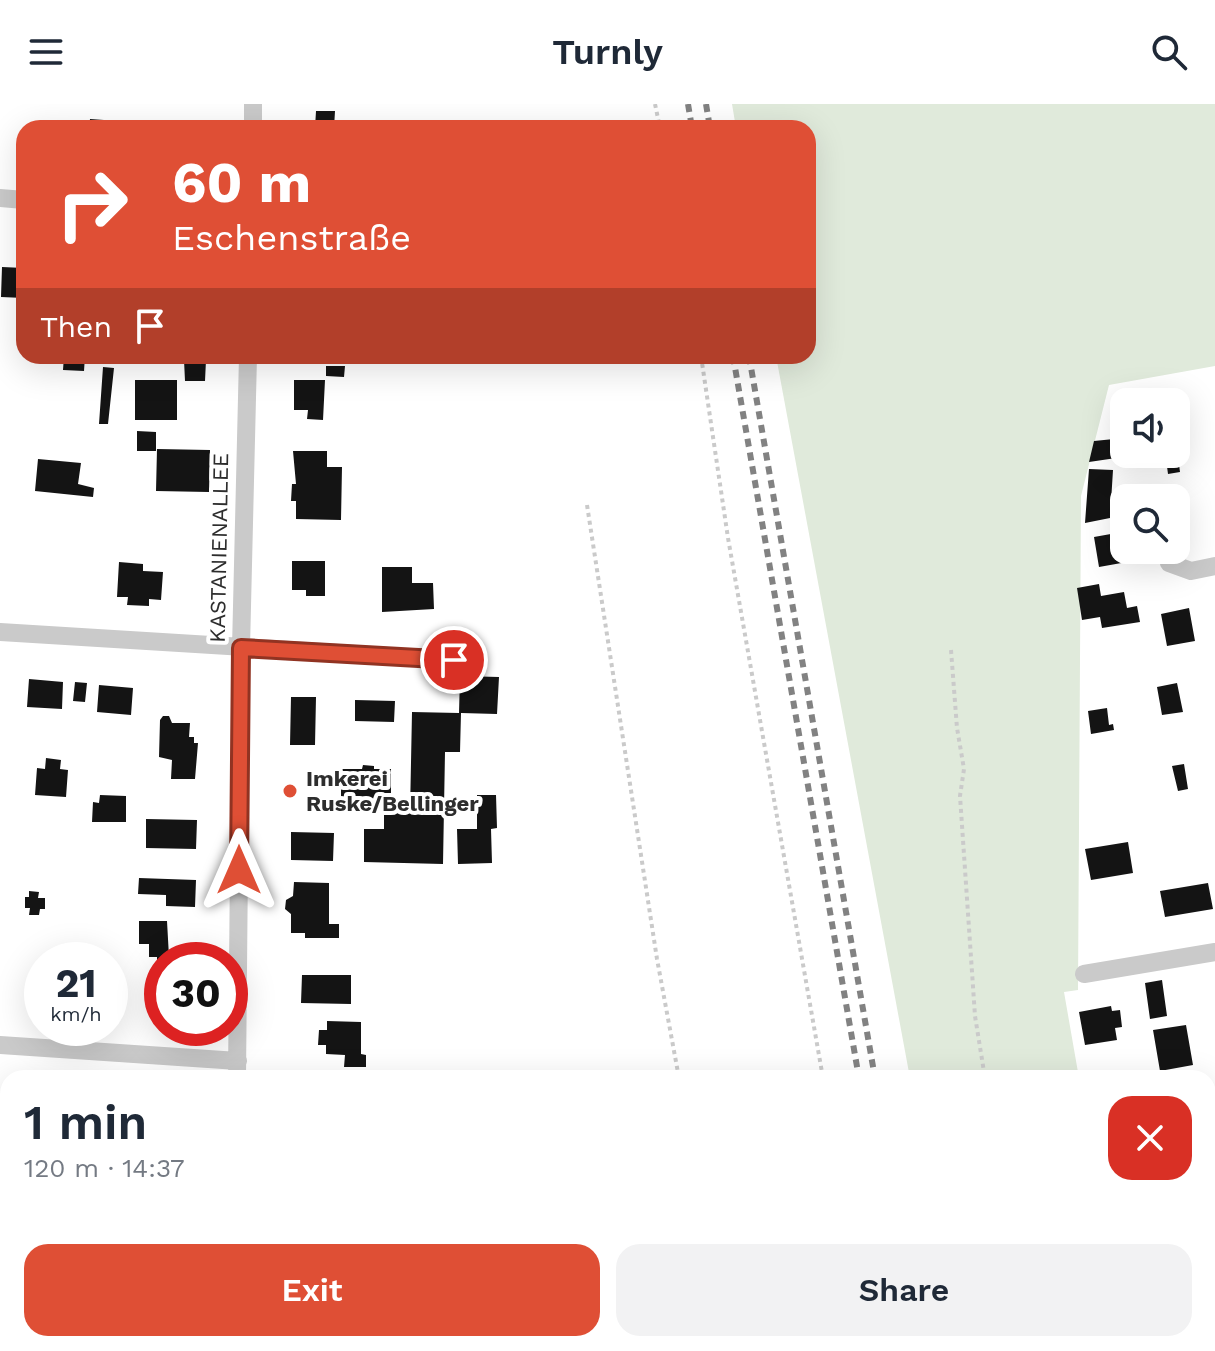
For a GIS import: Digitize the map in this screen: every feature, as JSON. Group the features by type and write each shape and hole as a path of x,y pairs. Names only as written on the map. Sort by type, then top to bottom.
{"street":[{"name":"KASTANIENALLEE","path":"237,1070 241,648 248,364"},
{"path":"1172,564 1191,571 1215,566"},
{"path":"0,632 454,660"},
{"path":"1084,974 1215,952"},
{"path":"0,1045 237,1070"}],"path":[{"path":"702,364 730,553 822,1070"},
{"path":"587,505 657,959 678,1070"},
{"path":"951,650 957,728 964,769 960,796 975,1016 984,1070"}],"green space":[{"path":"732,104 1215,104 1215,366 1109,385 1081,496 1078,990 1064,992 1078,1070 909,1070 777,364 816,364 816,120 735,120"}],"building":[{"path":"316,111 335,111 334,120 315,120"},
{"path":"2,267 16,268 16,298 1,297"},
{"path":"63,364 84,364 84,371 63,370"},
{"path":"184,364 206,364 205,381 185,381"},
{"path":"326,366 345,366 344,377 326,376"},
{"path":"103,367 114,368 108,424 99,424"},
{"path":"135,380 177,380 177,420 135,420"},
{"path":"294,380 325,380 323,420 307,419 308,410 294,410"},
{"path":"137,431 156,432 156,451 137,451"},
{"path":"1110,439 1110,459 1089,462 1094,441"},
{"path":"157,449 210,450 209,492 156,491"},
{"path":"293,451 327,451 327,467 342,467 341,520 296,519 296,501 291,501 292,484 296,484"},
{"path":"38,459 81,463 78,484 94,488 93,497 35,491"},
{"path":"1167,468 1179,468 1180,472 1168,474"},
{"path":"1089,469 1113,470 1110,518 1085,523"},
{"path":"1110,534 1110,564 1116,564 1099,567 1094,537"},
{"path":"292,561 325,561 325,596 306,596 306,590 292,590"},
{"path":"119,562 143,564 143,571 163,572 161,600 149,599 149,606 127,605 128,597 117,597"},
{"path":"382,567 412,567 412,583 433,583 434,609 382,612"},
{"path":"1099,584 1101,596 1124,592 1127,608 1137,606 1140,622 1102,628 1100,617 1082,620 1077,588"},
{"path":"1189,608 1195,641 1167,646 1161,614"},
{"path":"460,676 499,677 497,714 461,713 460,752 445,752 443,864 364,862 364,829 384,829 384,800 358,800 358,809 341,809 341,769 362,769 363,765 374,766 374,769 391,769 391,812 410,813 412,712 459,713"},
{"path":"29,679 63,682 62,709 27,707"},
{"path":"75,682 87,683 85,702 73,701"},
{"path":"1177,683 1183,712 1162,715 1157,687"},
{"path":"99,685 133,688 131,715 97,712"},
{"path":"291,697 316,697 315,745 290,745"},
{"path":"355,700 395,701 394,722 355,721"},
{"path":"1107,708 1109,725 1113,724 1114,730 1091,734 1088,711"},
{"path":"163,716 169,716 172,723 190,723 189,737 194,737 194,743 198,743 195,779 171,779 172,760 159,757 160,720"},
{"path":"46,758 61,760 60,769 68,770 66,797 35,795 37,768 45,769"},
{"path":"1184,764 1188,789 1178,791 1172,766"},
{"path":"100,795 126,796 126,822 92,822 93,802 99,803"},
{"path":"477,795 496,795 497,828 491,829 492,863 458,864 457,829 477,829"},
{"path":"146,819 197,820 196,849 146,848"},
{"path":"291,832 334,833 333,861 291,860"},
{"path":"1128,842 1133,873 1091,880 1085,849"},
{"path":"139,878 196,880 195,907 166,906 166,895 138,894"},
{"path":"294,882 329,883 329,924 339,924 339,938 305,938 305,933 291,933 291,914 285,909 286,900 293,896"},
{"path":"1208,883 1213,909 1165,917 1160,891"},
{"path":"29,891 39,892 38,898 45,898 45,909 40,909 39,915 29,915 30,908 25,908 25,897 29,897"},
{"path":"139,921 167,921 168,942 139,944"},
{"path":"302,975 351,975 351,1004 301,1003"},
{"path":"1162,980 1167,1016 1150,1019 1145,983"},
{"path":"1111,1006 1112,1011 1120,1010 1122,1027 1115,1028 1117,1040 1085,1045 1079,1012"},
{"path":"327,1021 361,1022 361,1054 366,1055 366,1067 344,1067 345,1055 326,1054 326,1045 318,1045 319,1030 327,1030"},
{"path":"1186,1025 1193,1065 1160,1070 1153,1030"}],"railway":[{"path":"688,104 691,120"},
{"path":"706,104 709,120"},
{"path":"734,364 858,1070"},
{"path":"750,364 874,1070"}],"place":[{"name":"Imkerei Ruske/Bellinger","path":"290,791"}],"route":[{"path":"239,870 241,648 454,660"}]}
